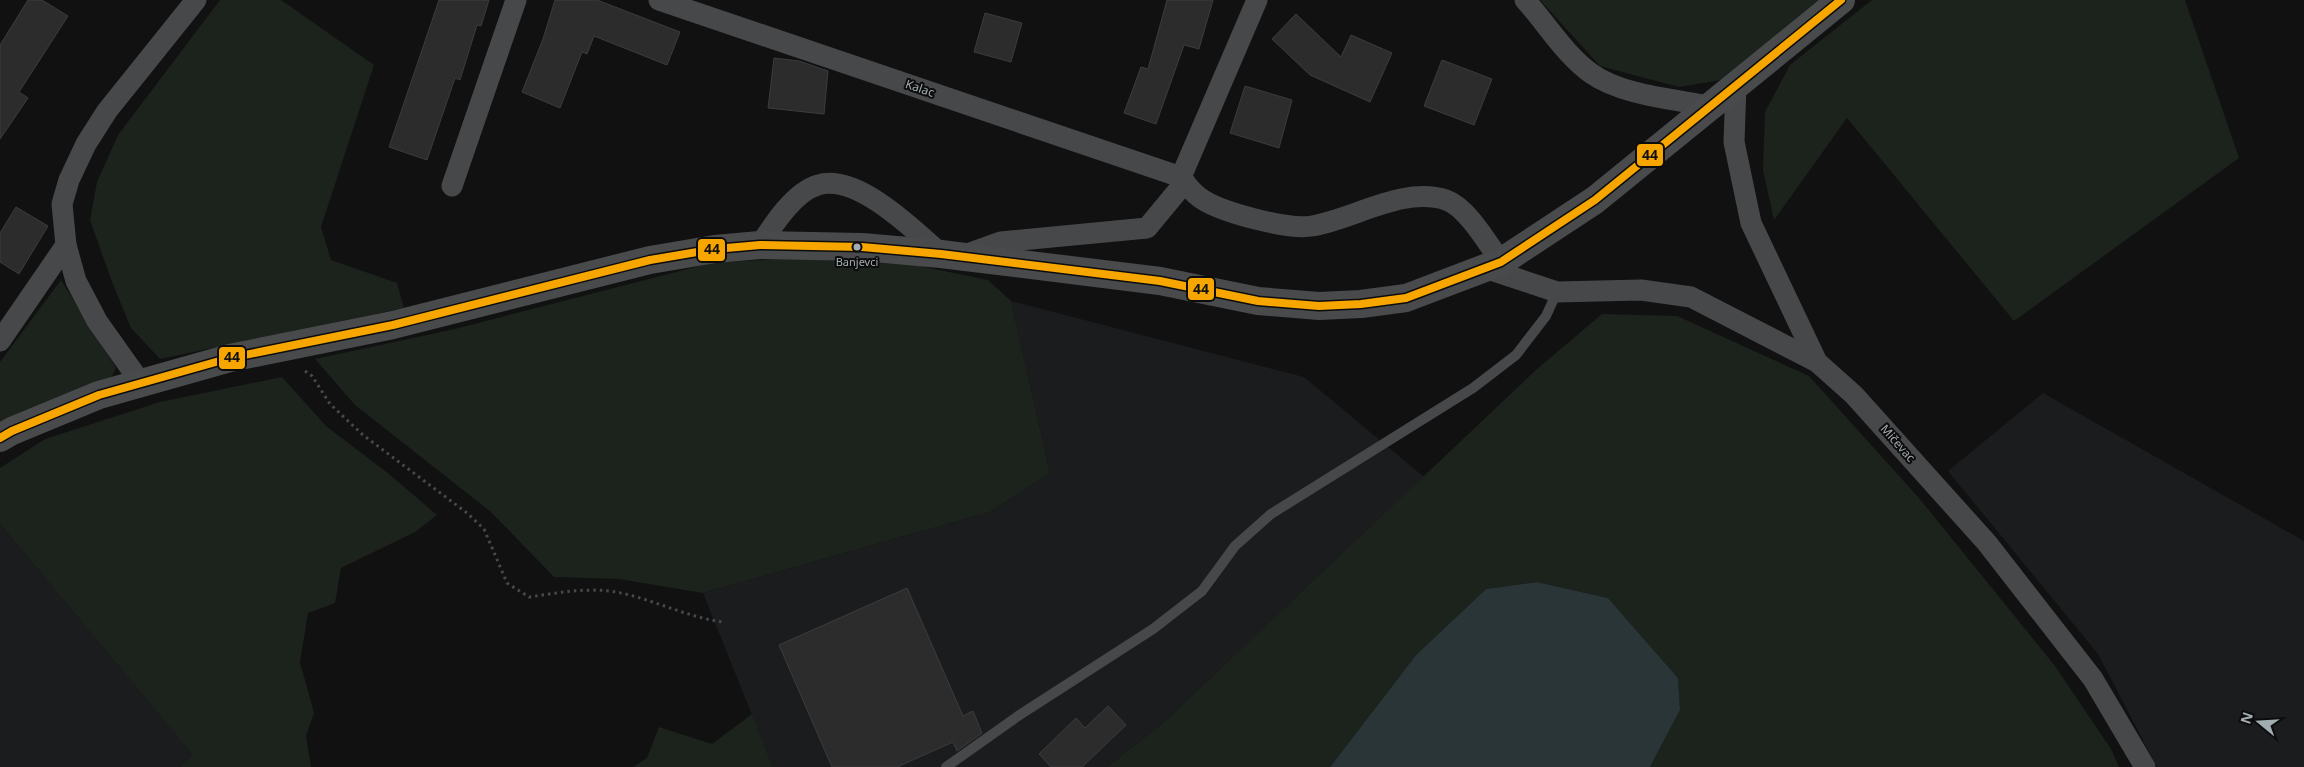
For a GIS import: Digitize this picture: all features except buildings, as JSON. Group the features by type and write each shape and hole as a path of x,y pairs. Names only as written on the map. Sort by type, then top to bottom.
{"main road":[{"path":"0,438 12,431 100,395 230,358 393,325 650,260 715,249 760,245 862,247 951,255 1160,280 1258,301 1320,306 1361,304 1406,298 1493,265 1594,200 1841,0"}],"street":[{"path":"141,383 97,321 76,282 66,245 62,204 86,144 107,111 196,0"},
{"path":"452,186 516,0"},
{"name":"Kalac","path":"659,0 1183,179"},
{"path":"760,245 772,226 796,198 817,185 837,184 860,193 891,210 951,255 1001,242 1147,228 1183,179 1257,0"},
{"path":"1525,0 1568,52 1591,73 1613,86 1709,106"},
{"name":"Mičevac","path":"1736,85 1734,142 1751,223 1817,362 1854,395 1987,543 2093,679 2145,767"},
{"path":"1183,179 1199,197 1222,209 1266,221 1311,226 1410,197 1447,200 1465,214 1493,265 1557,292 1641,290 1691,297 1817,362"},
{"path":"0,341 9,314 66,245"}],"lane":[{"path":"946,767 1026,710 1153,629 1202,591 1235,546 1271,514 1473,388 1516,355 1546,316 1557,292"}],"path":[{"path":"277,349 312,376 330,404 363,435 484,529 507,583 529,597 574,590 616,592 702,619 723,622"}],"shaded area":[{"path":"220,0 281,0 374,65 321,227 331,260 397,283 404,308 160,359 131,328 90,220 97,182 118,135"},
{"path":"1540,0 1819,0 1721,80 1679,87 1600,66"},
{"path":"1872,0 2185,0 2239,158 2014,321 1847,118 1774,220 1763,170 1765,112 1790,65"},
{"path":"793,258 915,265 988,280 1011,301 1050,473 990,512 703,593 619,579 554,577 491,512 355,405 315,359 455,329 711,263"},
{"path":"61,280 116,368 109,382 0,426 0,362"},
{"path":"1011,301 1304,377 1424,477 1164,722 1107,767 773,767 703,593 990,512 1050,473"},
{"path":"1602,314 1677,316 1809,376 1919,498 2055,666 2111,749 2119,767 1650,767 1680,710 1678,678 1608,598 1537,582 1486,589 1416,655 1330,767 1107,767 1164,722 1537,369"},
{"path":"282,377 326,426 389,474 437,515 415,532 341,568 335,603 308,613 300,662 314,713 306,736 311,767 180,767 193,755 0,524 0,468 45,439 160,402"},
{"path":"2043,393 2304,541 2304,767 2157,767 2098,654 1948,471"},
{"path":"0,524 194,755 180,767 0,767"},
{"path":"1537,582 1608,598 1678,678 1680,710 1650,767 1330,767 1416,655 1486,589"},
{"path":"752,714 773,767 633,767 647,758 659,727 712,744"}],"transit line":[{"name":"44","path":"0,438 12,431 99,395 230,358 393,325 650,260 715,249 760,245 862,247 941,254 1160,281 1258,301 1319,306 1361,304 1406,298 1501,262 1595,200 1841,0"}],"place":[{"name":"Banjevci","path":"857,247"}]}
